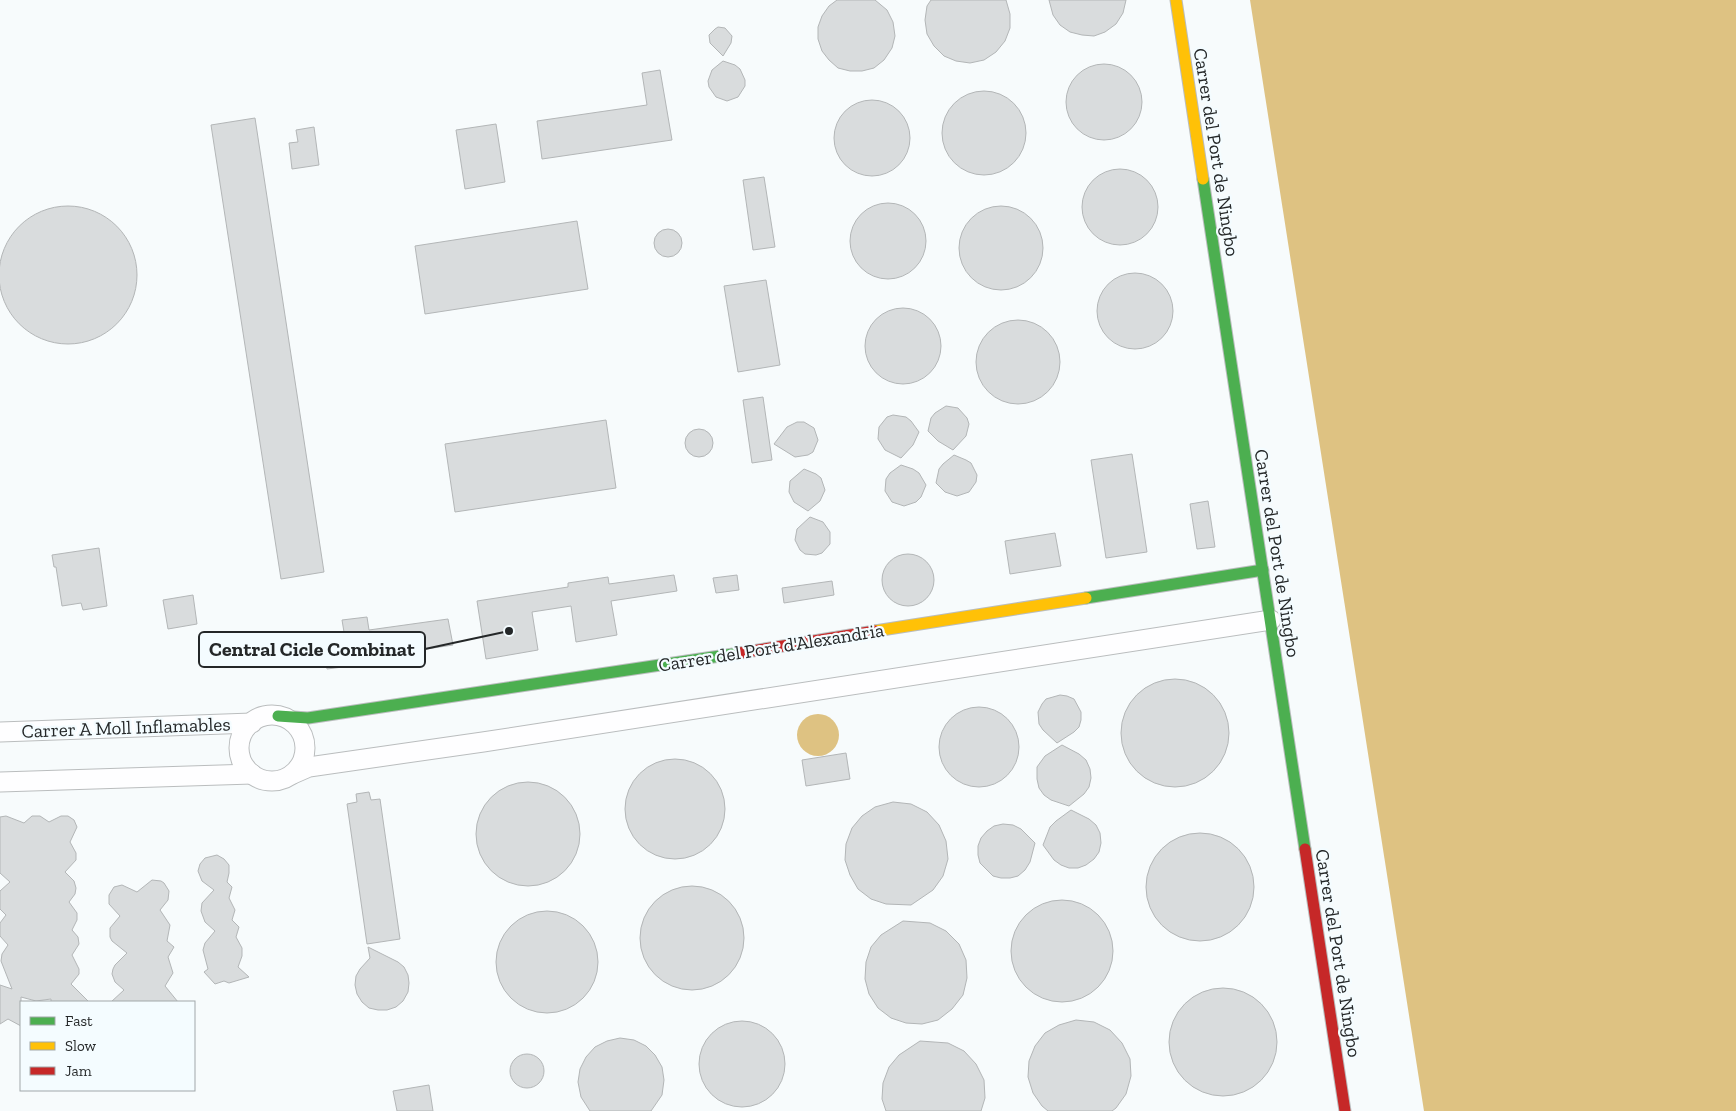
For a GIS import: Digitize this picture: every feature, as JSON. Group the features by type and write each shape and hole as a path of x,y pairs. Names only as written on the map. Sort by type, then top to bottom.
{"street":[{"name":"Carrer del Port de Ningbo","path":"1176,0 1345,1111"},
{"name":"Carrer del Port d'Alexandria","path":"278,716 314,717 774,648 1263,570"},
{"path":"0,782 252,774 270,782 278,781 309,767 483,742 1271,620"},
{"path":"252,774 242,761 239,744 246,729 252,723 261,717 278,716 297,726 305,746 302,761 293,774"},
{"name":"Carrer A Moll Inflamables","path":"0,732 252,723"}],"shaded area":[{"path":"1250,0 1736,0 1736,1111 1424,1111"},
{"path":"822,714 830,717 836,723 839,735 836,747 830,753 814,756 806,753 800,747 797,731 800,723 806,717"}],"building":[{"path":"837,0 875,0 887,10 893,22 895,36 892,48 884,60 874,68 850,71 838,68 822,51 818,39 818,27 822,16 829,6"},
{"path":"931,0 1006,0 1010,14 1010,28 1005,41 996,52 984,60 970,63 956,61 944,56 934,46 927,34 925,20 927,6"},
{"path":"1049,0 1126,0 1123,13 1116,24 1105,32 1094,36 1070,32 1060,25 1053,15"},
{"path":"718,27 725,28 732,36 731,43 723,56 710,43 709,35"},
{"path":"723,61 740,69 745,80 745,86 738,97 727,101 716,97 709,87 708,81 712,70"},
{"path":"1104,64 1119,67 1131,75 1139,87 1142,102 1139,117 1131,129 1119,137 1104,140 1089,137 1077,129 1069,117 1066,102 1069,87 1077,75 1089,67"},
{"path":"660,70 672,140 542,159 537,121 647,105 642,73"},
{"path":"984,91 1000,94 1014,103 1023,117 1026,133 1023,149 1014,163 1000,172 984,175 968,172 954,163 945,149 942,133 945,117 954,103 968,94"},
{"path":"872,100 887,103 899,111 907,123 910,138 907,153 899,165 887,173 872,176 857,173 845,165 837,153 834,138 837,123 845,111 857,103"},
{"path":"255,118 324,572 281,579 211,125"},
{"path":"496,124 505,182 465,189 456,130"},
{"path":"314,127 319,165 292,169 289,143 298,142 296,130"},
{"path":"1120,169 1135,172 1147,180 1155,192 1158,207 1155,222 1147,234 1135,242 1120,245 1105,242 1093,234 1085,222 1082,207 1085,192 1093,180 1105,172"},
{"path":"764,177 775,247 753,250 743,180"},
{"path":"888,203 903,206 915,214 923,226 926,241 923,256 915,268 903,276 888,279 873,276 861,268 853,256 850,241 853,226 861,214 873,206"},
{"path":"68,206 94,212 117,226 131,249 137,275 131,301 117,324 94,338 68,344 42,338 19,324 5,301 -1,275 5,249 19,226 42,212"},
{"path":"1001,206 1017,209 1031,218 1040,232 1043,248 1040,264 1031,278 1017,287 1001,290 985,287 971,278 962,264 959,248 962,232 971,218 985,209"},
{"path":"577,221 588,289 425,314 415,246"},
{"path":"668,229 678,233 682,243 678,253 668,257 658,253 654,243 658,233"},
{"path":"1135,273 1150,276 1162,284 1170,296 1173,311 1170,326 1162,338 1150,346 1135,349 1120,346 1108,338 1100,326 1097,311 1100,296 1108,284 1120,276"},
{"path":"766,280 780,365 738,372 724,286"},
{"path":"903,308 918,311 930,319 938,331 941,346 938,361 930,373 918,381 903,384 888,381 876,373 868,361 865,346 868,331 876,319 888,311"},
{"path":"1018,320 1034,323 1048,332 1057,346 1060,362 1057,378 1048,392 1034,401 1018,404 1002,401 988,392 979,378 976,362 979,346 988,332 1002,323"},
{"path":"763,397 772,460 752,463 743,400"},
{"path":"946,406 958,408 967,418 969,424 966,436 953,450 938,441 928,431 931,418"},
{"path":"893,415 906,417 919,432 913,445 901,458 885,450 878,439 879,427 887,417"},
{"path":"606,420 616,488 455,512 445,444"},
{"path":"797,422 804,422 814,428 818,440 813,452 808,455 795,457 774,444 787,427"},
{"path":"699,429 709,433 713,443 709,453 699,457 689,453 685,443 689,433"},
{"path":"1132,454 1147,552 1106,558 1091,460"},
{"path":"954,455 971,463 977,475 976,482 969,492 957,496 945,492 936,483 939,469"},
{"path":"901,465 919,473 926,485 921,497 916,502 904,506 892,502 885,491 886,479 890,473"},
{"path":"804,469 821,478 825,490 820,501 808,511 794,502 789,492 790,481"},
{"path":"1208,501 1215,547 1197,549 1190,504"},
{"path":"810,517 823,522 830,532 830,544 822,553 816,555 805,554 800,550 795,540 797,529"},
{"path":"1055,533 1061,566 1010,574 1005,541"},
{"path":"99,548 107,606 83,610 81,603 62,606 56,567 54,567 52,555"},
{"path":"903,554 913,554 927,561 934,575 934,585 927,599 913,606 903,606 893,602 886,595 882,585 882,575 886,565 893,558"},
{"path":"674,575 677,591 611,601 617,635 576,642 571,606 532,612 538,650 486,659 477,601 568,587 568,583 608,577 609,584"},
{"path":"737,575 739,590 716,593 713,578"},
{"path":"832,581 834,595 784,603 782,588"},
{"path":"193,595 197,624 168,629 163,600"},
{"path":"367,617 369,630 448,619 453,645 373,657 374,663 327,669 323,641 345,638 342,620"},
{"path":"1175,679 1196,683 1213,695 1225,712 1229,733 1225,754 1213,771 1196,783 1175,787 1154,783 1137,771 1125,754 1121,733 1125,712 1137,695 1154,683"},
{"path":"1060,695 1074,699 1081,712 1081,720 1079,727 1074,732 1057,743 1039,724 1038,712 1046,699"},
{"path":"979,707 994,710 1007,719 1016,732 1019,747 1016,762 1007,775 994,784 979,787 964,784 951,775 942,762 939,747 942,732 951,719 964,710"},
{"path":"1062,745 1086,760 1090,769 1089,787 1084,794 1069,806 1051,800 1044,795 1039,788 1037,779 1037,767 1045,756"},
{"path":"846,753 850,779 806,786 802,760"},
{"path":"675,759 685,760 703,767 717,781 724,799 724,819 717,837 703,851 685,858 675,859 665,858 647,851 633,837 626,819 625,809 626,799 633,781 647,767 665,760"},
{"path":"528,782 548,786 565,797 576,814 580,834 576,854 565,871 548,882 528,886 508,882 491,871 480,854 476,834 480,814 491,797 508,786"},
{"path":"369,792 371,800 380,799 400,939 367,944 347,804 357,802 356,794"},
{"path":"893,802 911,804 927,812 939,825 946,841 948,859 943,876 933,890 911,905 886,904 871,899 858,889 850,875 845,860 846,844 852,828 862,816 875,807"},
{"path":"1071,810 1089,819 1096,825 1100,833 1101,843 1099,852 1094,859 1078,868 1069,868 1061,865 1054,860 1043,845 1050,827"},
{"path":"6,816 24,823 32,816 40,816 49,822 61,816 68,816 74,820 77,827 70,842 76,853 76,860 65,872 74,881 76,888 75,894 69,902 77,913 77,920 72,930 78,937 79,944 72,955 79,969 79,974 71,984 88,1001 51,1001 51,999 36,1001 21,997 20,1025 8,1019 0,1024 0,985 12,989 1,961 2,954 8,945 0,936 0,923 6,915 0,909 0,891 10,882 0,873 0,817"},
{"path":"1003,824 1013,825 1021,829 1035,843 1030,862 1025,870 1018,876 1010,878 993,876 980,863 978,855 978,846 981,838 994,826"},
{"path":"1200,833 1221,837 1238,849 1250,866 1254,887 1250,908 1238,925 1221,937 1200,941 1179,937 1162,925 1150,908 1146,887 1150,866 1162,849 1179,837"},
{"path":"217,855 229,865 227,882 232,887 229,898 235,910 232,920 239,927 236,937 242,948 242,956 238,967 249,977 229,983 224,981 215,984 204,972 208,969 203,950 205,943 215,931 205,922 201,911 202,903 214,890 202,881 198,871 200,864 205,858"},
{"path":"152,880 161,881 169,891 168,900 160,910 170,925 167,941 174,947 168,957 173,973 165,986 177,1001 112,1001 124,990 115,982 112,974 113,969 127,953 112,941 110,937 110,928 120,916 109,904 109,895 114,887 122,885 137,892"},
{"path":"692,886 712,890 729,901 740,918 744,938 740,958 729,975 712,986 692,990 672,986 655,975 644,958 640,938 644,918 655,901 672,890"},
{"path":"1062,900 1082,904 1098,915 1109,931 1113,951 1109,971 1098,987 1082,998 1062,1002 1042,998 1026,987 1015,971 1011,951 1015,931 1026,915 1042,904"},
{"path":"547,911 567,914 576,919 590,933 595,942 598,962 595,982 590,991 576,1005 567,1010 547,1013 527,1010 518,1005 504,991 499,982 496,962 499,942 504,933 518,919 527,914"},
{"path":"903,921 930,923 946,931 959,944 966,960 967,978 963,995 952,1009 938,1020 922,1024 906,1023 891,1018 878,1008 869,994 865,979 866,962 871,947 881,935"},
{"path":"368,947 398,962 404,967 408,975 408,992 403,1001 396,1007 387,1010 369,1008 357,994 356,976 370,958"},
{"path":"1223,988 1244,992 1261,1004 1273,1021 1277,1042 1273,1063 1261,1080 1244,1092 1223,1096 1202,1092 1185,1080 1173,1063 1169,1042 1173,1021 1185,1004 1202,992"},
{"path":"1076,1020 1094,1022 1110,1030 1122,1043 1130,1059 1131,1076 1126,1094 1112,1111 1048,1111 1033,1093 1028,1077 1029,1061 1035,1046 1045,1033 1059,1025"},
{"path":"742,1021 758,1025 772,1034 781,1048 785,1064 781,1080 772,1094 758,1103 742,1107 726,1103 712,1094 703,1080 699,1064 703,1048 712,1034 726,1025"},
{"path":"620,1038 634,1040 646,1046 655,1055 662,1067 664,1080 662,1095 651,1111 590,1111 581,1097 578,1082 580,1069 586,1057 595,1047 607,1041"},
{"path":"920,1041 948,1043 964,1051 976,1064 984,1080 985,1098 981,1111 886,1111 882,1099 883,1083 889,1067 899,1055"},
{"path":"527,1054 534,1055 539,1059 543,1064 543,1078 539,1083 534,1087 527,1088 520,1087 515,1083 511,1078 510,1071 511,1064 515,1059 520,1055"},
{"path":"429,1085 433,1111 397,1111 393,1091"}],"traffic: fast":[{"path":"1203,179 1305,849"},
{"path":"1086,598 1263,570"},
{"path":"278,716 308,718 740,653"}],"traffic: slow":[{"path":"1176,0 1203,179"},
{"path":"875,631 1086,598"}],"traffic: jam":[{"path":"740,653 875,631"},
{"path":"1305,849 1345,1111"}],"place":[{"name":"Central Cicle Combinat","path":"509,631"}]}
